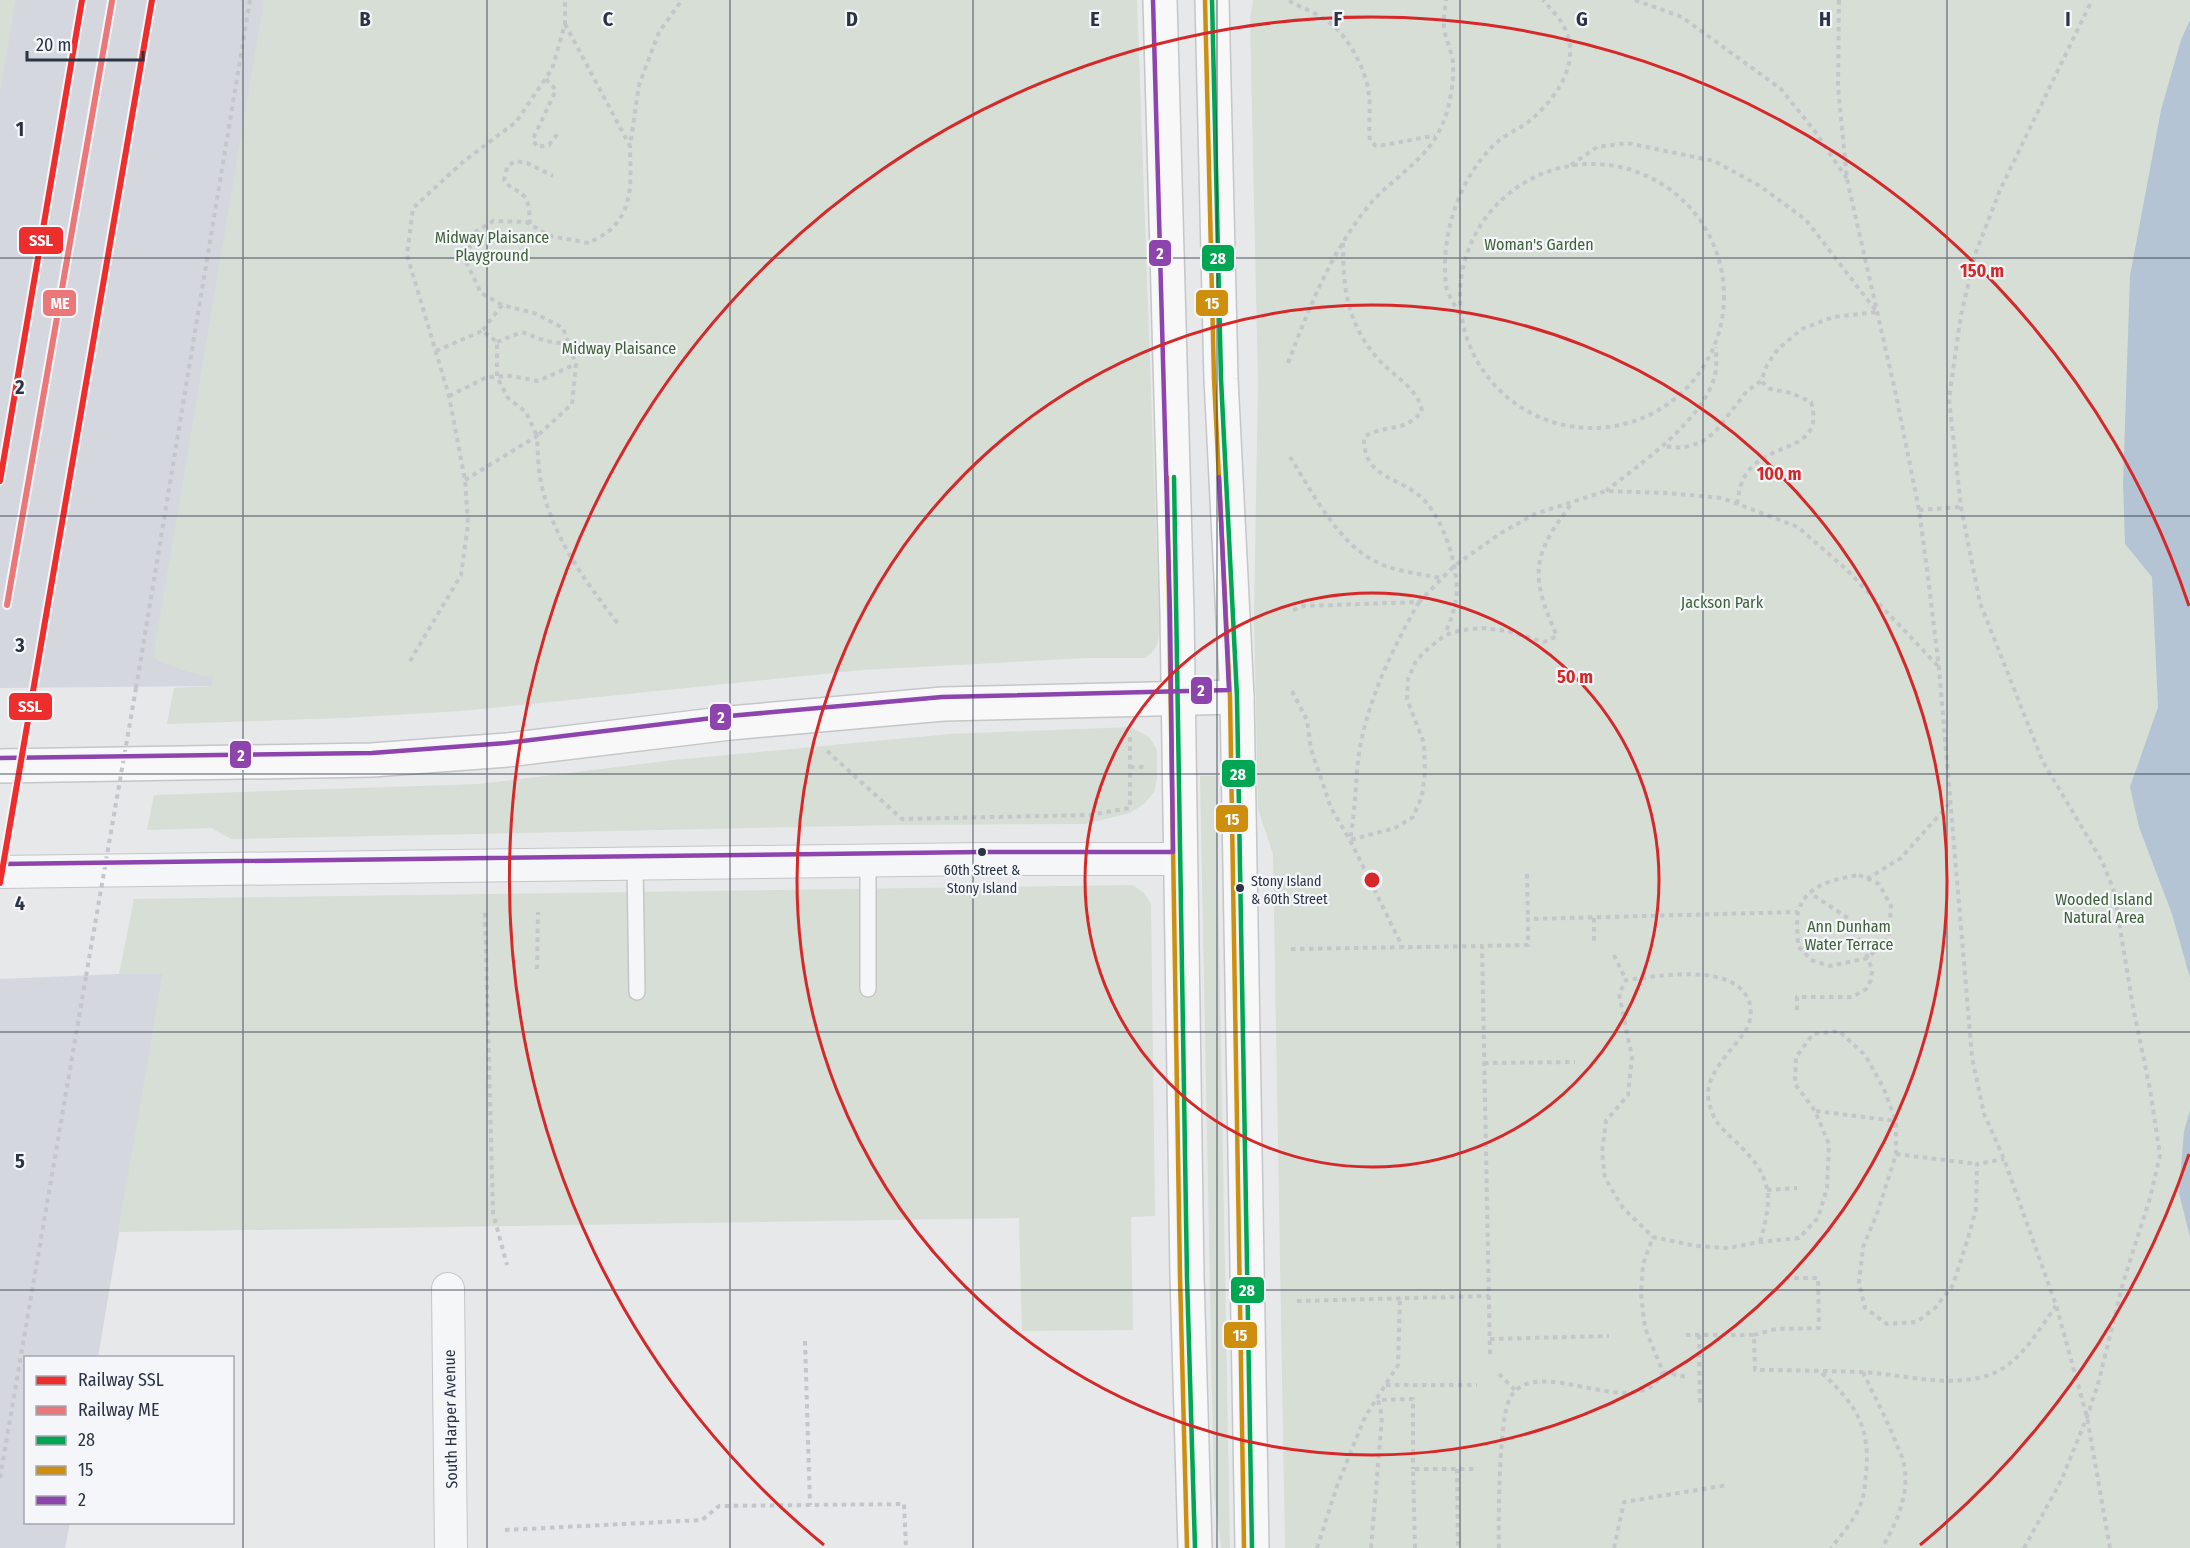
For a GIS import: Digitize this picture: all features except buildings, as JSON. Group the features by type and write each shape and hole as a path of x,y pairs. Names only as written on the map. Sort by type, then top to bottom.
{"main road":[{"path":"1160,0 1178,699 1187,1277 1195,1548"},
{"path":"1212,0 1221,379 1237,697 1252,1548"},
{"path":"0,766 372,760 507,750 730,723 943,704 1237,697"}],"street":[{"path":"0,872 1181,859"},
{"name":"South Harper Avenue","path":"448,1289 451,1548"}],"lane":[{"path":"868,861 868,989"},
{"path":"635,864 637,992"}],"path":[{"path":"0,1478 136,688 250,0"},
{"path":"410,662 462,575 468,524 465,480 449,396 407,255 413,208 464,162 516,122 552,69 565,24 565,0"},
{"path":"465,480 537,436 572,404 576,364 563,328 534,313 502,305 481,293 467,264 472,234 493,221 526,222 550,236 589,243 612,228 626,208 631,189 630,146 639,85 659,32 682,0"},
{"path":"1288,363 1311,303 1343,243 1367,207 1426,153 1442,125 1451,94 1453,61 1444,27 1446,0"},
{"path":"1462,319 1446,288 1446,254 1452,218 1462,192 1475,170 1497,143 1527,123 1548,103 1563,82 1571,59 1569,41 1559,18 1543,0"},
{"path":"1635,0 1682,17 1780,89 1814,130 1848,179"},
{"path":"1839,0 1838,87 1848,179 1896,394 1919,510 1939,668 1972,1057 1984,1114 2004,1159 2056,1305 2087,1417 2110,1548"},
{"path":"2024,1548 2061,1481 2087,1417 2098,1384 2123,1283 2150,1198 2160,1155 2151,1089 2133,1007 2114,891 2102,861 2043,762 1980,603 1961,507 1949,399 1961,315 1976,252 2000,190 2092,0"},
{"path":"1289,1 1328,21 1349,45 1360,64 1369,94 1370,141 1376,146 1390,145 1407,139 1436,136"},
{"path":"565,24 630,146"},
{"path":"546,79 556,90 533,138 537,147 549,145 559,132"},
{"path":"1567,167 1597,147 1627,143 1714,162 1761,186 1806,220 1877,312"},
{"path":"530,225 528,205 523,195 510,188 504,180 507,167 516,162 527,163 553,176"},
{"path":"1350,840 1360,749 1370,708 1395,644 1419,602 1454,566 1502,532 1527,519 1606,491 1664,446 1682,427 1705,397 1715,375 1716,344 1725,300 1722,266 1713,241 1699,218 1682,198 1636,171 1610,165 1584,164 1535,177 1513,190 1494,207 1479,228 1467,251 1461,275 1459,301 1471,351 1500,392 1521,407 1544,420 1568,426 1594,428 1620,426 1645,418 1668,405 1688,388 1716,344"},
{"path":"1343,243 1343,278 1348,308 1359,333 1379,359 1420,400 1422,411 1416,419 1403,426 1373,431 1364,437 1364,449 1370,464 1385,477 1424,499 1441,524 1454,566 1456,596 1452,619 1445,635"},
{"path":"436,351 482,331 502,305"},
{"path":"1664,446 1682,448 1702,442 1715,432 1747,391 1761,381 1767,364 1778,349 1802,329 1833,317 1877,312"},
{"path":"482,331 497,342"},
{"path":"497,342 522,332 545,341 568,344"},
{"path":"497,342 497,377 508,398 526,412 537,436 542,486 556,532 578,570 618,624"},
{"path":"449,396 487,377 512,376 538,381 576,364"},
{"path":"1737,504 1740,485 1754,464 1793,445 1809,434 1813,426 1815,414 1811,402 1791,393 1770,389 1761,381"},
{"path":"1290,456 1329,518 1345,538 1370,558 1397,570 1441,578"},
{"path":"1606,491 1722,498 1798,527 1846,570 1939,668"},
{"path":"1350,840 1395,828 1413,817 1422,796 1425,771 1424,743 1407,699 1408,679 1423,652 1445,635 1462,630 1482,628 1508,632 1544,642 1557,636 1540,594 1538,573 1542,552 1549,536 1573,502"},
{"path":"1919,510 1961,507"},
{"path":"1293,610 1304,606 1419,602"},
{"path":"1292,691 1307,720 1311,749 1331,808 1350,840 1402,948"},
{"path":"827,751 902,819 1089,815 1130,808 1131,727"},
{"path":"1867,879 1902,858 1949,803"},
{"path":"1291,950 1528,945 1527,874"},
{"path":"1859,875 1867,879 1879,884 1892,906 1889,937 1868,958 1830,966 1811,960 1798,946 1798,912 1810,893 1831,880 1859,875"},
{"path":"1797,1010 1797,997 1852,997 1866,989 1871,980 1872,970 1868,958 1848,918 1810,893"},
{"path":"537,969 538,912"},
{"path":"1528,920 1798,912"},
{"path":"485,913 493,1213 507,1265"},
{"path":"1594,918 1594,944"},
{"path":"1482,946 1490,1354"},
{"path":"1614,955 1626,980"},
{"path":"1626,980 1700,974 1728,980 1746,994 1751,1008 1749,1026 1709,1082 1708,1101 1716,1124 1753,1158 1764,1179 1769,1200 1760,1242"},
{"path":"1626,980 1619,994 1632,1057 1628,1095 1606,1121 1602,1152 1605,1178 1623,1208 1653,1238 1696,1246 1728,1248 1799,1238 1818,1218 1827,1188 1829,1144 1815,1111 1795,1084 1796,1057 1813,1034 1839,1031 1865,1055 1883,1088 1896,1121 1896,1154 1878,1211 1863,1247 1859,1283 1865,1308 1887,1324 1917,1322 1935,1308 1953,1285 1976,1209 1977,1164"},
{"path":"1484,1063 1575,1062"},
{"path":"1815,1111 1896,1121"},
{"path":"1896,1154 1977,1164 2004,1159"},
{"path":"1767,1190 1797,1188"},
{"path":"1499,1548 1503,1428 1509,1399 1516,1391 1525,1383 1542,1380 1595,1390 1637,1392 1658,1381 1662,1372 1645,1328 1641,1294 1643,1264 1653,1238"},
{"path":"1686,1335 1754,1335 1776,1329 1819,1328 1818,1278 1782,1278"},
{"path":"1297,1301 1489,1296"},
{"path":"1317,1548 1337,1486 1365,1417 1378,1400 1398,1365 1400,1298"},
{"path":"1754,1335 1755,1370 1863,1372 1915,1379 1969,1379 1995,1372 2020,1355 2056,1305"},
{"path":"1699,1335 1700,1406"},
{"path":"1490,1339 1608,1336"},
{"path":"805,1341 810,1505"},
{"path":"1662,1372 1686,1377"},
{"path":"1821,1372 1845,1394 1858,1415 1867,1443 1863,1497 1851,1522 1831,1548"},
{"path":"1863,1372 1890,1426 1904,1465 1905,1488 1900,1511 1882,1548"},
{"path":"1499,1374 1516,1391"},
{"path":"1386,1385 1477,1385"},
{"path":"1378,1400 1413,1399 1415,1548"},
{"path":"1371,1548 1382,1417 1378,1400"},
{"path":"1413,1469 1478,1469"},
{"path":"1458,1469 1458,1548"},
{"path":"1614,1548 1624,1502 1728,1485"},
{"path":"506,1530 702,1520 719,1506 904,1504 906,1548"}],"shaded area":[{"path":"0,0 325,0 212,686 0,688"},
{"path":"163,974 98,1356 24,1356 24,1524 70,1524 65,1548 0,1548 0,979"}],"green space":[{"path":"0,0 16,0 0,92"},
{"name":"Midway Plaisance","path":"264,0 1137,0 1159,614 1159,633 1154,649 1145,658 1086,658 862,670 461,711 344,718 167,724 174,688 212,686 213,677 183,670 153,658"},
{"name":"Jackson Park","path":"1253,0 2190,0 2190,1548 1285,1548 1273,854 1258,809 1254,616 1258,383 1250,20"},
{"path":"1131,727 1149,737 1157,750 1157,778 1154,792 1144,804 1130,813 1085,824 897,825 231,839 211,828 147,830 154,795 479,784 674,760 950,734"},
{"path":"1200,776 1216,776 1230,1548 1221,1548 1214,1494"},
{"path":"1132,885 1143,892 1151,904 1155,1216 1131,1217 1133,1330 1022,1331 1019,1218 118,1232 163,974 119,974 134,899"}],"water":[{"path":"2190,20 2190,978 2172,914 2139,827 2130,787 2158,707 2152,577 2125,544 2123,483 2130,276 2161,110 2181,40"},
{"path":"2190,1111 2190,1237 2179,1193 2184,1131"}],"rail line":[{"name":"SSL","path":"0,481 82,0"},
{"name":"SSL","path":"0,883 152,0"},
{"name":"ME","path":"7,605 112,1"}],"transit line":[{"name":"2","path":"0,864 981,852 1173,852 1170,613 1153,0"},
{"name":"15","path":"1205,0 1214,379 1230,697 1244,1548"},
{"name":"28","path":"1212,0 1221,379 1237,697 1252,1548"},
{"name":"15","path":"1167,477 1180,1277 1187,1548"},
{"name":"28","path":"1174,477 1187,1277 1195,1548"},
{"name":"2","path":"0,758 372,753 506,743 729,716 942,697 1229,690 1219,477"}],"place":[{"name":"60th Street & Stony Island","path":"982,852"},
{"name":"Stony Island & 60th Street","path":"1240,888"}],"park label":[{"name":"Woman's Garden","path":"1539,244"},
{"name":"Midway Plaisance Playground","path":"492,246"},
{"name":"Wooded Island Natural Area","path":"2104,908"},
{"name":"Ann Dunham Water Terrace","path":"1849,935"}]}
